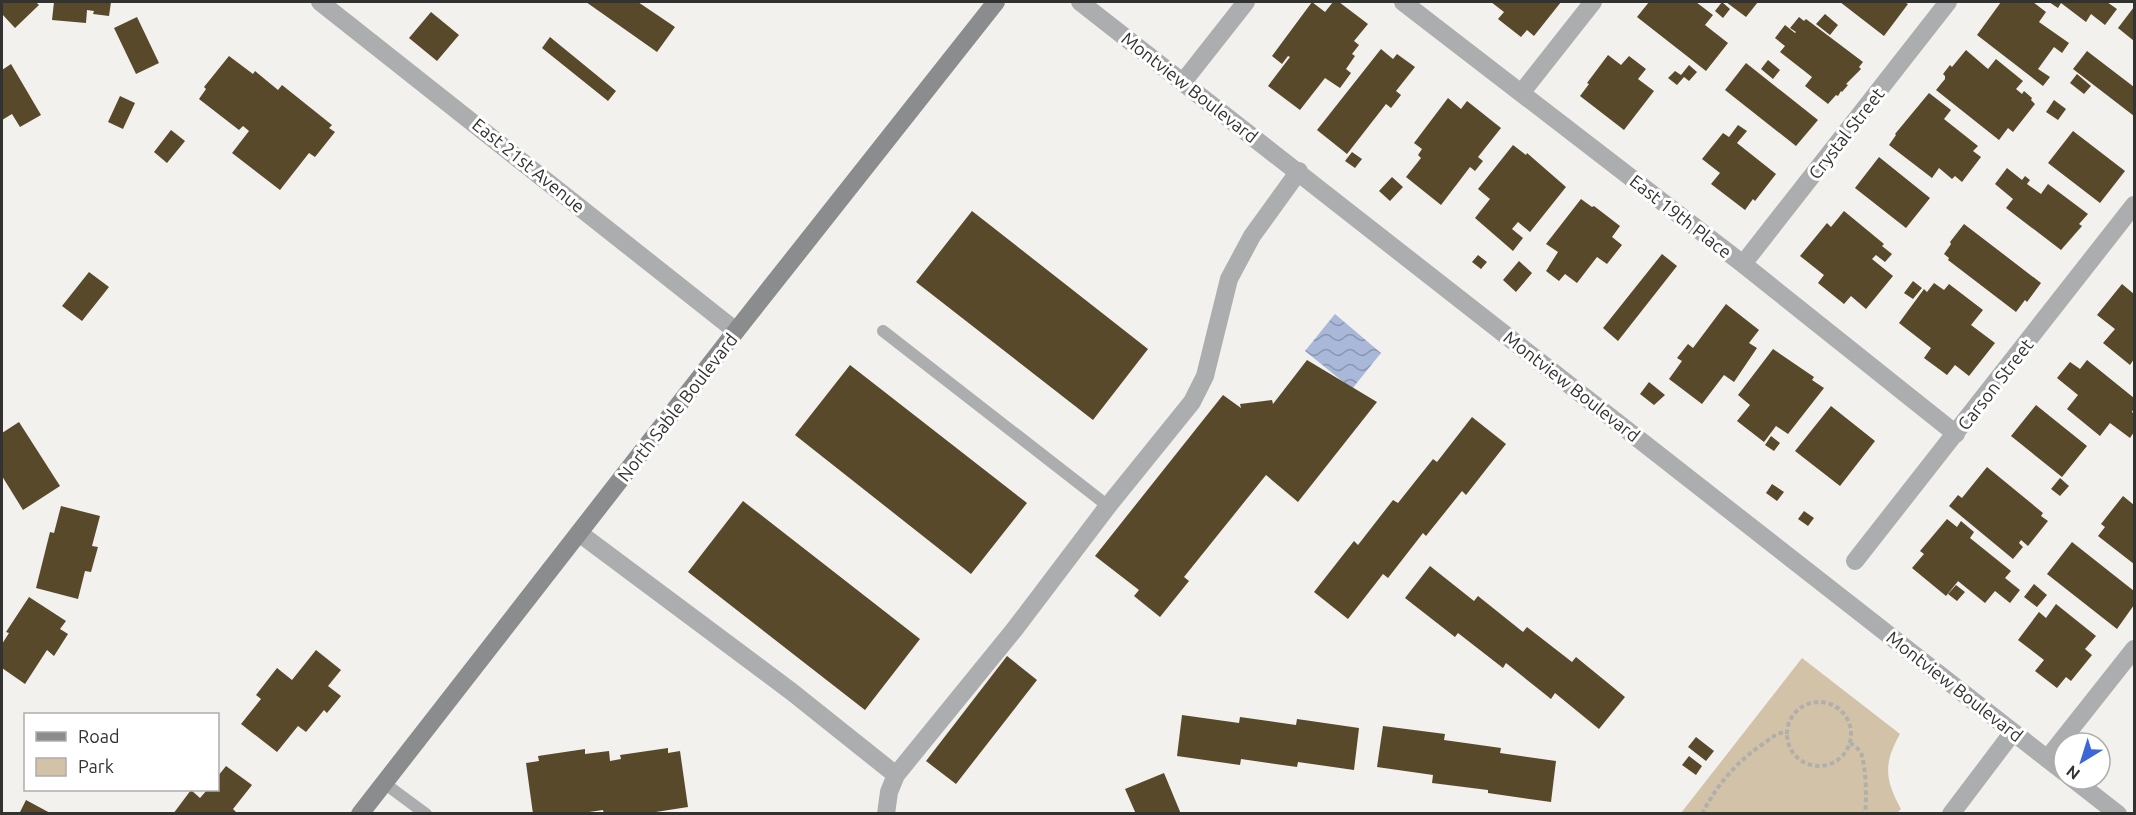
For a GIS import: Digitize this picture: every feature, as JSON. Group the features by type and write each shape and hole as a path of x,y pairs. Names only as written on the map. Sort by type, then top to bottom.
{"street":[{"name":"East 21st Avenue","path":"320,2 736,331"},
{"name":"North Sable Boulevard","path":"360,813 996,2"},
{"name":"Montview Boulevard","path":"1080,2 1299,171 2052,762"},
{"path":"1183,82 1246,2"},
{"name":"East 19th Place","path":"1403,2 1743,264 1956,434"},
{"path":"1522,92 1593,2"},
{"name":"Crystal Street","path":"1743,264 1948,2"},
{"path":"886,813 889,792 896,775 1014,630 1108,506 1192,402 1205,376 1228,279 1261,222 1299,171"},
{"name":"Carson Street","path":"1855,561 2134,205"},
{"path":"579,533 792,692 896,775"},
{"path":"2048,759 2134,649"},
{"path":"1951,813 2013,732"},
{"path":"2089,791 2118,813"}],"lane":[{"path":"883,331 1108,506"},
{"path":"384,783 426,813"}],"path":[{"path":"1825,702 1836,706 1848,720 1851,731 1850,743 1845,753 1837,760 1827,765 1811,765 1801,760 1791,748 1787,732 1796,711 1812,703 1825,702"},
{"path":"1702,813 1712,795 1746,754 1780,732 1787,732"},
{"path":"1850,743 1861,754 1865,813"}],"green space":[{"path":"1802,658 1900,734 1891,754 1888,772 1892,789 1901,809 1896,814 1681,813"}],"water":[{"path":"1335,314 1381,353 1352,389 1305,351"}],"building":[{"path":"2,2 36,2 39,5 15,28 2,14"},
{"path":"54,2 111,2 109,16 93,14 94,11 87,10 86,23 52,20"},
{"path":"586,2 638,2 675,27 657,52"},
{"path":"1312,2 1325,12 1333,2 1339,2 1368,24 1354,41 1359,45 1352,54 1355,56 1346,69 1351,73 1340,88 1325,78 1300,110 1268,86 1290,57 1288,56 1282,64 1272,56"},
{"path":"1491,2 1561,2 1534,36 1527,30 1521,37 1498,19 1504,12"},
{"path":"1649,2 1696,2 1713,15 1705,25 1728,43 1706,71 1637,17"},
{"path":"1722,2 1730,9 1723,18 1715,11"},
{"path":"1726,2 1758,2 1746,17"},
{"path":"1840,2 1904,2 1908,4 1884,36"},
{"path":"2001,2 2033,2 2046,12 2039,22 2069,43 2062,53 2054,47 2038,69 2050,77 2043,86 1977,35"},
{"path":"2049,2 2107,2 2117,9 2105,25 2091,14 2086,22 2061,3 2058,8"},
{"path":"2134,7 2134,41 2118,28"},
{"path":"431,12 459,35 437,61 409,38"},
{"path":"1825,14 1838,25 1830,35 1816,24"},
{"path":"137,17 159,63 136,74 114,28"},
{"path":"1799,17 1804,21 1806,19 1863,62 1859,67 1861,69 1846,84 1848,85 1828,104 1805,86 1812,77 1780,52 1785,46 1775,38 1785,25 1795,33 1790,28"},
{"path":"550,37 616,91 608,101 542,48"},
{"path":"1381,49 1393,59 1397,54 1415,67 1396,91 1401,95 1391,108 1386,104 1347,154 1317,130"},
{"path":"1966,50 1988,69 1996,59 2023,81 2016,89 2022,94 2024,91 2035,104 2013,132 2008,128 1999,140 1936,90 1945,79 1943,74"},
{"path":"2087,51 2134,87 2134,116 2073,69"},
{"path":"1608,55 1621,65 1629,56 1646,69 1638,79 1654,91 1624,130 1580,96"},
{"path":"229,56 253,74 255,71 278,90 282,85 332,125 329,128 335,132 315,157 309,153 280,190 232,153 249,131 243,126 239,130 199,99 206,89 204,87"},
{"path":"1768,60 1780,70 1773,79 1761,69"},
{"path":"1746,63 1818,120 1796,146 1725,90"},
{"path":"11,64 41,115 20,127 12,114 2,120 2,70"},
{"path":"1689,65 1697,72 1689,81 1684,77 1677,85 1668,78 1675,71 1681,75"},
{"path":"2077,74 2091,86 2084,94 2070,83"},
{"path":"1929,93 1951,110 1944,119 1978,146 1973,151 1981,157 1962,182 1955,176 1952,179 1939,168 1932,178 1889,145 1895,134"},
{"path":"120,96 135,103 123,129 108,122"},
{"path":"1448,98 1461,109 1467,101 1501,128 1478,157 1483,161 1475,171 1470,167 1441,205 1406,177 1421,158 1418,155 1422,149 1414,143"},
{"path":"2054,100 2066,109 2058,120 2046,112"},
{"path":"1738,125 1747,131 1737,143 1776,174 1745,210 1711,184 1720,173 1702,159 1723,133 1729,137"},
{"path":"171,130 185,141 167,163 154,152"},
{"path":"2073,131 2125,171 2100,203 2048,163"},
{"path":"1513,145 1526,155 1527,153 1566,187 1530,232 1518,222 1512,229 1523,238 1513,251 1475,218 1490,199 1478,189"},
{"path":"1352,152 1362,159 1355,168 1345,161"},
{"path":"1879,157 1930,198 1906,228 1855,188"},
{"path":"2007,168 2022,180 2025,176 2030,180 2027,184 2041,194 2048,184 2088,214 2079,224 2082,226 2061,250 2006,208 2013,199 1995,184"},
{"path":"1392,177 1403,187 1390,201 1379,191"},
{"path":"1581,199 1620,226 1612,237 1622,245 1607,264 1597,257 1577,283 1565,274 1559,281 1546,271 1558,252 1546,244"},
{"path":"972,211 1148,349 1093,420 916,282"},
{"path":"1844,211 1884,244 1882,246 1892,254 1885,262 1876,255 1872,259 1893,276 1866,309 1851,296 1844,304 1818,283 1824,275 1800,256 1827,223 1831,227"},
{"path":"1964,224 2041,283 2027,302 2025,300 2016,312 1948,260 1949,258 1944,254"},
{"path":"1662,254 1677,266 1618,341 1603,328"},
{"path":"1478,255 1487,262 1481,269 1472,262"},
{"path":"1519,261 1532,273 1516,292 1503,280"},
{"path":"89,272 109,287 82,321 62,306"},
{"path":"1913,281 1922,288 1913,299 1904,293"},
{"path":"1934,283 1944,290 1949,284 1983,310 1971,325 1995,343 1969,376 1955,365 1947,375 1924,358 1931,348 1899,323 1924,289 1927,292"},
{"path":"2122,284 2134,294 2134,359 2130,365 2103,343 2115,329 2097,315"},
{"path":"1726,304 1759,330 1749,343 1757,348 1734,382 1724,375 1702,404 1669,379 1682,361 1677,358 1688,344 1693,348"},
{"path":"1773,349 1814,377 1812,380 1824,388 1788,434 1776,426 1764,442 1737,421 1750,405 1738,395"},
{"path":"1307,360 1377,402 1298,502 1266,475 1184,577 1189,581 1160,617 1134,596 1139,590 1095,556 1223,395 1241,408 1240,404 1272,400 1273,404"},
{"path":"2087,360 2134,398 2132,412 2134,432 2130,438 2110,423 2100,436 2067,409 2078,395 2057,378 2070,362 2080,369"},
{"path":"850,365 1027,503 971,574 795,435"},
{"path":"1649,382 1665,395 1654,405 1640,394"},
{"path":"2036,405 2087,446 2062,477 2011,436"},
{"path":"1831,406 1875,441 1840,486 1795,451"},
{"path":"1472,417 1506,444 1466,495 1462,491 1426,536 1423,533 1388,578 1383,574 1348,619 1314,592 1354,541 1358,545 1393,500 1398,503 1433,459 1437,462"},
{"path":"19,422 60,486 23,510 2,476 2,433"},
{"path":"1771,436 1780,443 1774,451 1765,445"},
{"path":"1987,467 2043,513 2041,516 2048,521 2028,546 2021,540 2019,543 2023,547 2013,559 1949,506 1958,495 1962,498"},
{"path":"2060,478 2069,486 2060,496 2051,489"},
{"path":"1772,484 1784,492 1777,501 1766,493"},
{"path":"2123,496 2134,505 2134,564 2098,536 2105,527 2101,524"},
{"path":"743,501 920,639 865,710 688,572"},
{"path":"61,506 100,516 92,546 98,547 91,572 85,571 78,599 36,588 50,532 54,533"},
{"path":"1804,511 1814,518 1808,526 1798,519"},
{"path":"1947,519 1957,527 1961,521 1974,532 1970,538 2011,571 2005,578 2020,590 2010,603 1995,591 1985,603 1958,581 1946,596 1912,568 1924,554 1920,551"},
{"path":"2072,542 2134,591 2134,605 2117,629 2047,574"},
{"path":"1430,566 1474,601 1478,596 1523,632 1527,627 1572,662 1576,657 1625,697 1599,729 1555,693 1551,699 1506,663 1503,668 1458,633 1455,637 1405,598"},
{"path":"2034,584 2047,595 2037,607 2024,597"},
{"path":"1956,585 1965,592 1957,601 1948,594"},
{"path":"29,597 66,621 60,629 68,634 54,656 47,650 25,684 2,668 2,644 9,633 6,632"},
{"path":"2056,604 2096,636 2085,649 2092,655 2071,681 2066,677 2057,688 2035,671 2044,660 2018,640 2039,612 2046,618"},
{"path":"316,650 341,670 328,686 341,696 327,713 324,710 306,732 298,726 277,752 241,724 261,699 256,695 277,668 292,680"},
{"path":"1007,656 1037,680 956,784 926,761"},
{"path":"1182,715 1239,723 1240,717 1296,725 1297,719 1359,728 1354,770 1298,762 1297,767 1241,759 1240,765 1177,756"},
{"path":"1383,726 1445,734 1444,740 1501,748 1500,753 1556,761 1551,802 1488,793 1488,790 1432,783 1433,775 1377,767"},
{"path":"1696,737 1714,751 1706,761 1688,747"},
{"path":"668,748 668,753 680,751 688,807 643,814 604,814 603,810 575,814 533,814 526,763 539,761 538,756 585,749 585,754 609,751 610,761 621,759 620,755"},
{"path":"1689,756 1702,766 1696,775 1682,765"},
{"path":"226,766 252,785 233,809 235,814 173,814 190,791 200,798 206,791 219,791 219,775"},
{"path":"1164,773 1181,814 1136,814 1125,789"},
{"path":"26,800 52,814 19,814"}]}
